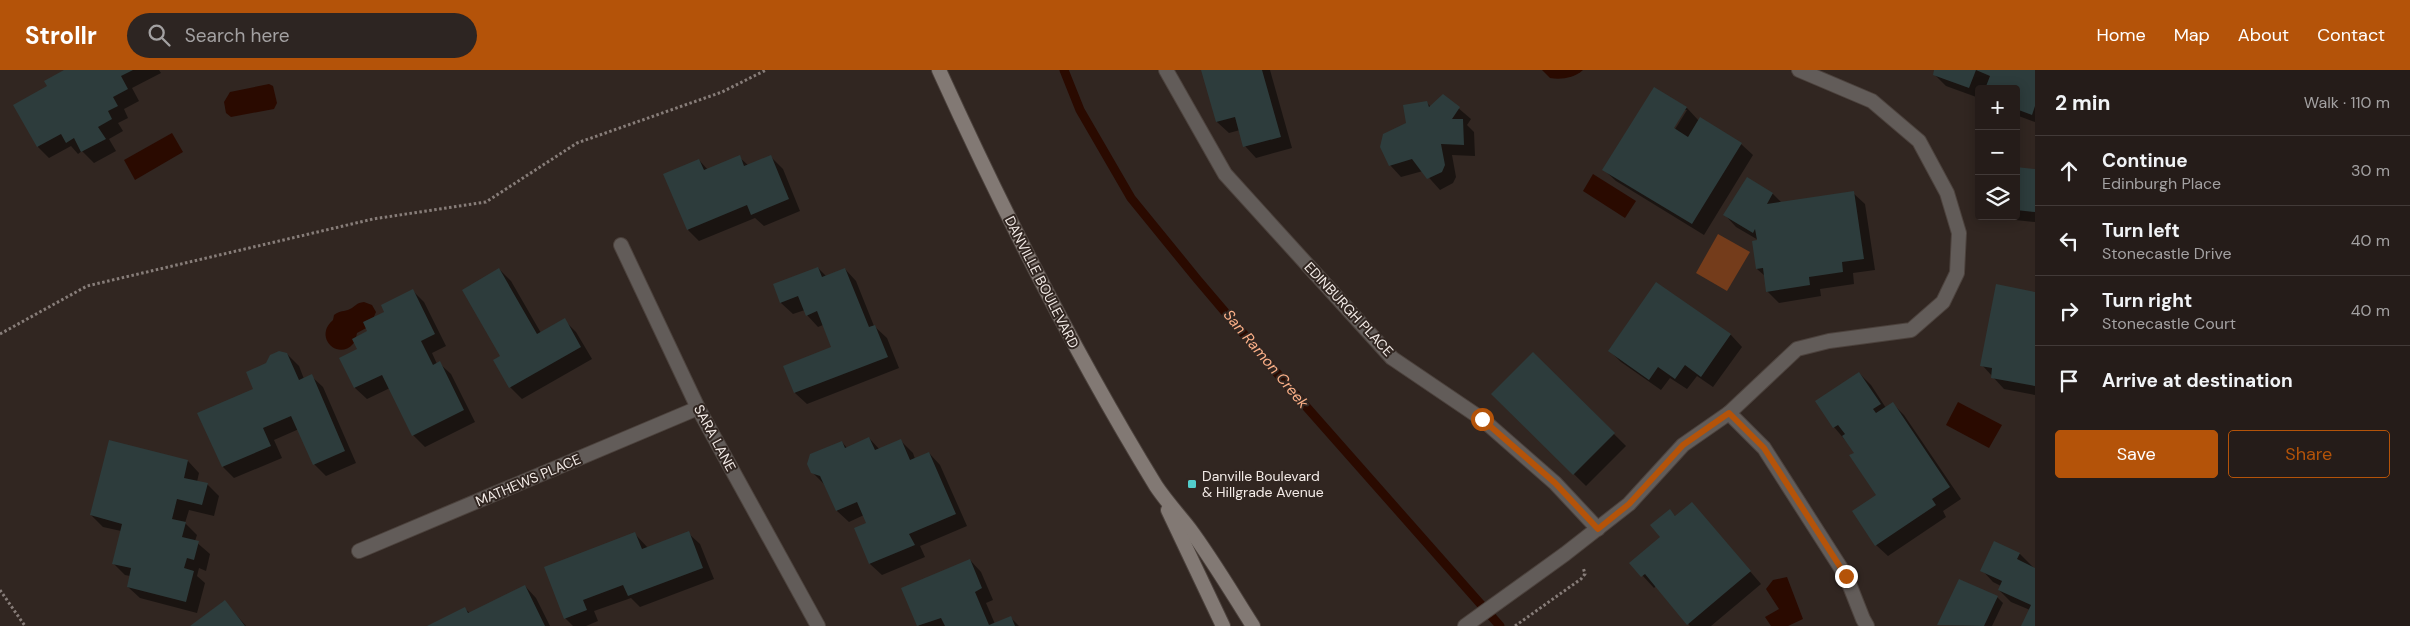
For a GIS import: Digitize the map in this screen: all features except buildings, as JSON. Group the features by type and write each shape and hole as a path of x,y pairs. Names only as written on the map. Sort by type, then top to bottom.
{"main road":[{"name":"DANVILLE BOULEVARD","path":"939,70 983,166 1041,284 1101,394 1158,488 1222,626"},
{"name":"DANVILLE BOULEVARD","path":"1158,488 1189,528 1253,626"}],"street":[{"name":"EDINBURGH PLACE","path":"1166,70 1225,174 1392,358 1482,419 1555,483 1598,529"},
{"path":"1465,626 1565,554 1629,504 1683,445 1729,413 1797,349 1829,341 1911,330 1943,302 1957,273 1959,233 1947,193 1919,141 1872,101 1799,70"},
{"name":"SARA LANE","path":"621,245 698,408 818,626"},
{"name":"MATHEWS PLACE","path":"359,551 698,408"},
{"path":"1729,413 1764,448 1846,576 1863,620 1868,626"}],"path":[{"path":"0,334 86,286 373,219 486,202 577,143 722,92 766,70"},
{"path":"1515,626 1581,579"},
{"path":"0,590 25,626"}],"shaded area":[{"path":"1542,70 1583,70 1572,77 1559,79 1550,78"},
{"path":"269,84 273,86 277,103 274,109 231,117 226,113 224,102 230,92"},
{"path":"172,133 183,152 135,180 124,160"},
{"path":"1593,174 1636,201 1625,218 1583,191"},
{"path":"1718,234 1750,252 1727,291 1696,273"},
{"path":"364,302 372,305 376,312 370,326 357,333 354,343 347,349 341,350 330,345 326,333 334,315"},
{"path":"1958,402 2002,425 1989,448 1946,425"},
{"path":"1787,577 1803,619 1788,626 1771,626 1765,617 1779,609 1766,589 1773,580"}],"waterway":[{"name":"San Ramon Creek","path":"1064,70 1080,110 1131,198 1288,386 1500,626"}],"place":[{"name":"Danville Boulevard & Hillgrade Avenue","path":"1192,484"}],"route":[{"path":"1482,419 1555,483 1598,529 1629,504 1683,445 1729,413 1764,448 1846,576"}]}
